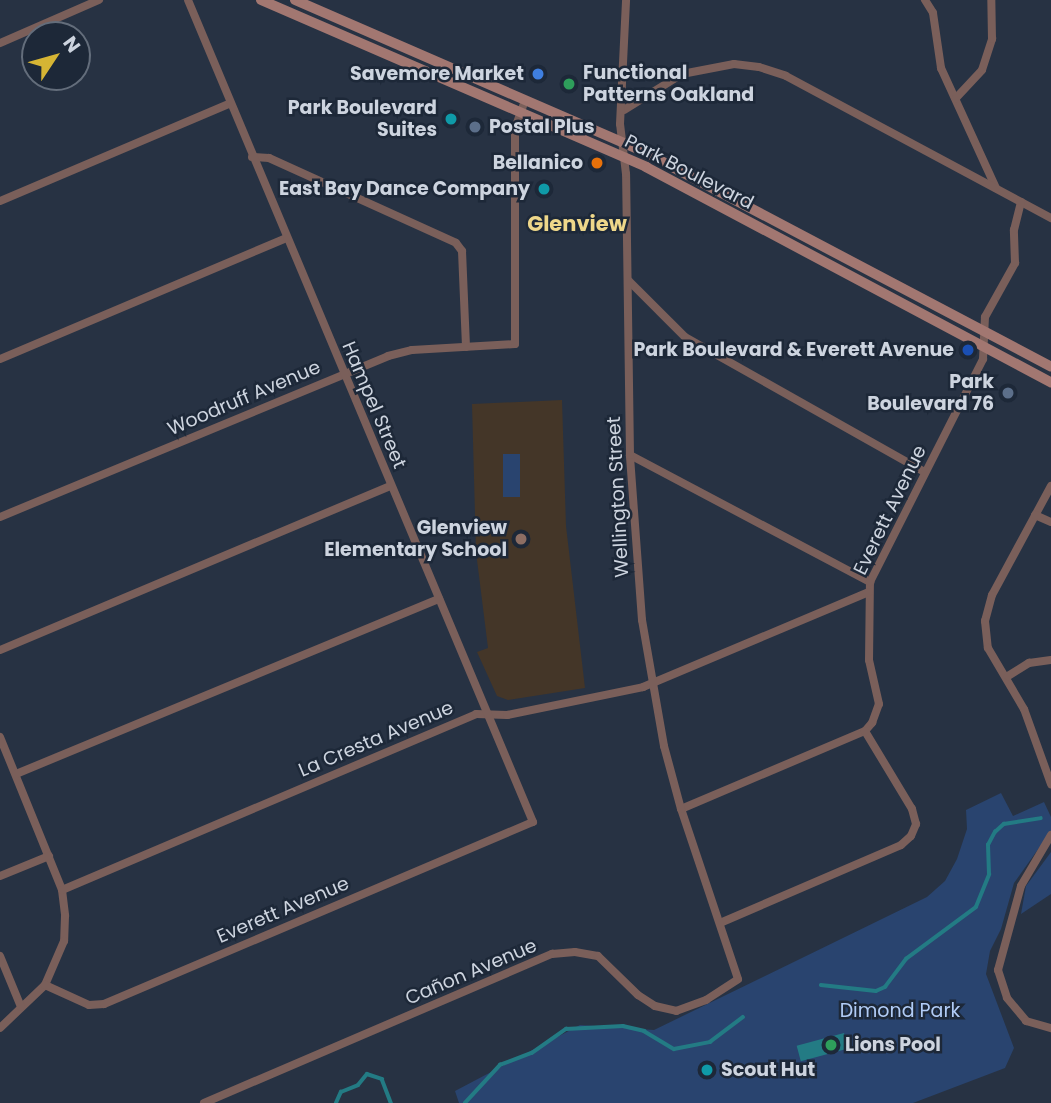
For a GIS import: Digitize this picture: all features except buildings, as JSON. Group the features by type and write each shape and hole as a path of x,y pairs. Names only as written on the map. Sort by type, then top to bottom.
{"main road":[{"name":"Park Boulevard","path":"261,0 624,158 1051,382"},
{"name":"Park Boulevard","path":"295,0 622,142 1051,367"}],"street":[{"path":"0,43 99,0"},
{"name":"Hampel Street","path":"188,0 229,104 533,822"},
{"name":"Wellington Street","path":"626,0 622,142 629,281 630,455 635,555 652,684 681,808 738,979"},
{"path":"925,0 933,13 941,68 996,188"},
{"path":"956,98 982,71 992,39 991,0"},
{"path":"624,110 682,74 734,64 759,67 786,76 1051,218"},
{"path":"520,113 524,101"},
{"path":"0,201 229,104"},
{"name":"Woodruff Avenue","path":"0,517 343,373 412,350 466,346 510,347 516,332 515,128 520,113"},
{"path":"253,157 269,158 456,243 462,251 466,346"},
{"name":"Everett Avenue","path":"865,731 879,704 869,660 870,582 983,359 985,317 1015,263 1014,230 1021,202"},
{"path":"0,359 286,238"},
{"path":"629,281 685,337 925,472"},
{"path":"630,455 870,582"},
{"path":"0,650 391,486"},
{"path":"1051,486 992,595 985,621 988,648 1008,676 1051,785"},
{"path":"1035,515 1051,522"},
{"name":"La Cresta Avenue","path":"62,890 476,714 507,715 652,684 869,592"},
{"path":"16,774 439,599"},
{"path":"1008,676 1029,663 1051,660"},
{"path":"681,808 865,731 912,809 916,824 911,836 901,845 720,922"},
{"path":"0,737 62,890 64,941 45,985 0,1028"},
{"name":"Everett Avenue","path":"45,985 81,1002 104,1004 533,822"},
{"path":"1051,835 1021,886 998,970 1007,998 1026,1021 1051,1028"},
{"path":"0,876 49,856"},
{"name":"Cañon Avenue","path":"204,1103 552,954 575,952 598,956 638,995 655,1006 676,1012 706,1000 738,979"},
{"path":"0,956 21,1007"}],"shaded area":[{"name":"Glenview Elementary School","path":"562,400 566,526 585,688 508,700 497,696 477,652 488,648 476,552 472,404"},
{"path":"844,1033 848,1048 801,1061 797,1046"}],"green space":[{"path":"503,454 520,454 520,497 503,497"},
{"name":"Dimond Park","path":"1001,793 1013,816 1044,802 1051,817 1051,831 1014,883 1001,929 990,951 986,974 1014,1048 1005,1068 913,1103 459,1103 455,1091 580,1025 654,1030 927,897 945,881 957,859 967,829 966,810"},
{"path":"1051,852 1051,894 1021,914 1026,886"}],"waterway":[{"path":"821,985 876,991 885,987 906,959 976,907 989,874 988,845 995,832 1004,824 1041,818"},
{"path":"465,1103 500,1065 532,1053 566,1029 623,1026 644,1031 674,1049 710,1042 743,1017"},
{"path":"336,1103 341,1092 358,1085 367,1074 382,1079 391,1103"}],"place":[{"name":"Savemore Market","path":"538,74"},
{"name":"Functional Patterns Oakland","path":"569,84"},
{"name":"Park Boulevard Suites","path":"451,119"},
{"name":"Postal Plus","path":"475,127"},
{"name":"Bellanico","path":"597,163"},
{"name":"East Bay Dance Company","path":"544,189"},
{"name":"Park Boulevard & Everett Avenue","path":"968,350"},
{"name":"Park Boulevard 76","path":"1008,393"},
{"name":"Glenview Elementary School","path":"521,539"},
{"name":"Lions Pool","path":"831,1045"},
{"name":"Scout Hut","path":"707,1070"}],"district":[{"name":"Glenview","path":"577,224"}]}
